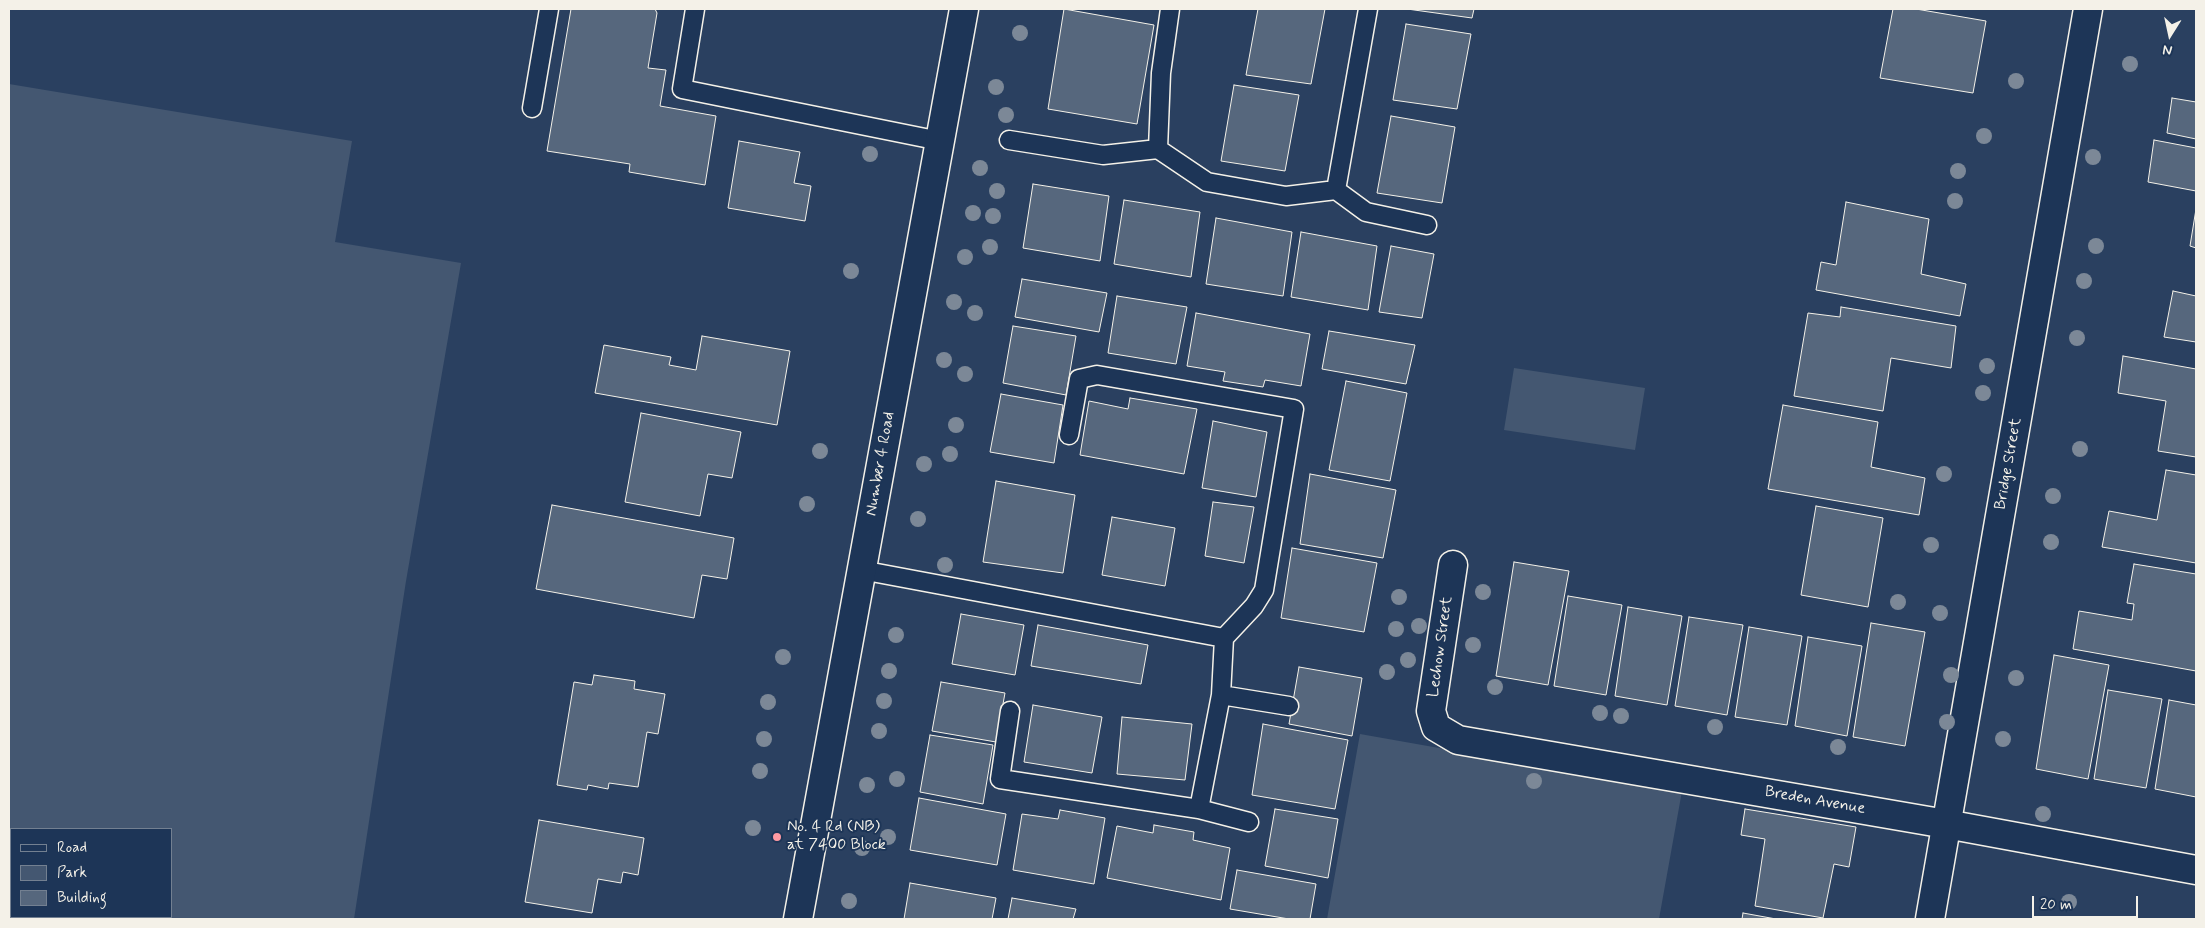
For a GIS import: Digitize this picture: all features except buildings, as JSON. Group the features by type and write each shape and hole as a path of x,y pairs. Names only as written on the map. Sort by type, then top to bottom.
{"street":[{"name":"Number 4 Road","path":"798,919 964,9"},
{"name":"Bridge Street","path":"1930,919 2088,9"},
{"name":"Lechow Street","path":"1436,727 1432,711 1453,565"},
{"name":"Breden Avenue","path":"1436,727 1458,740 1946,824 2196,870"}],"lane":[{"path":"532,108 549,9"},
{"path":"695,9 682,89 940,141"},
{"path":"1158,149 1161,74 1170,9"},
{"path":"1336,190 1368,9"},
{"path":"1009,140 1103,155 1158,149 1207,182 1286,196 1336,190 1366,212 1428,225"},
{"path":"1069,435 1079,379 1097,375 1294,410 1264,590 1254,606 1224,638 1221,696 1199,808"},
{"path":"861,570 1224,638"},
{"path":"1221,696 1290,706"},
{"path":"1010,711 1000,779 1199,808 1249,822"}],"green space":[{"path":"9,84 352,141 335,242 461,263 406,581 354,919 9,919"},
{"path":"1514,368 1645,388 1635,450 1504,430"},
{"path":"1360,734 1682,791 1659,919 1327,919"}],"place":[{"name":"No. 4 Rd (NB) at 7400 Block","path":"777,837"}]}
